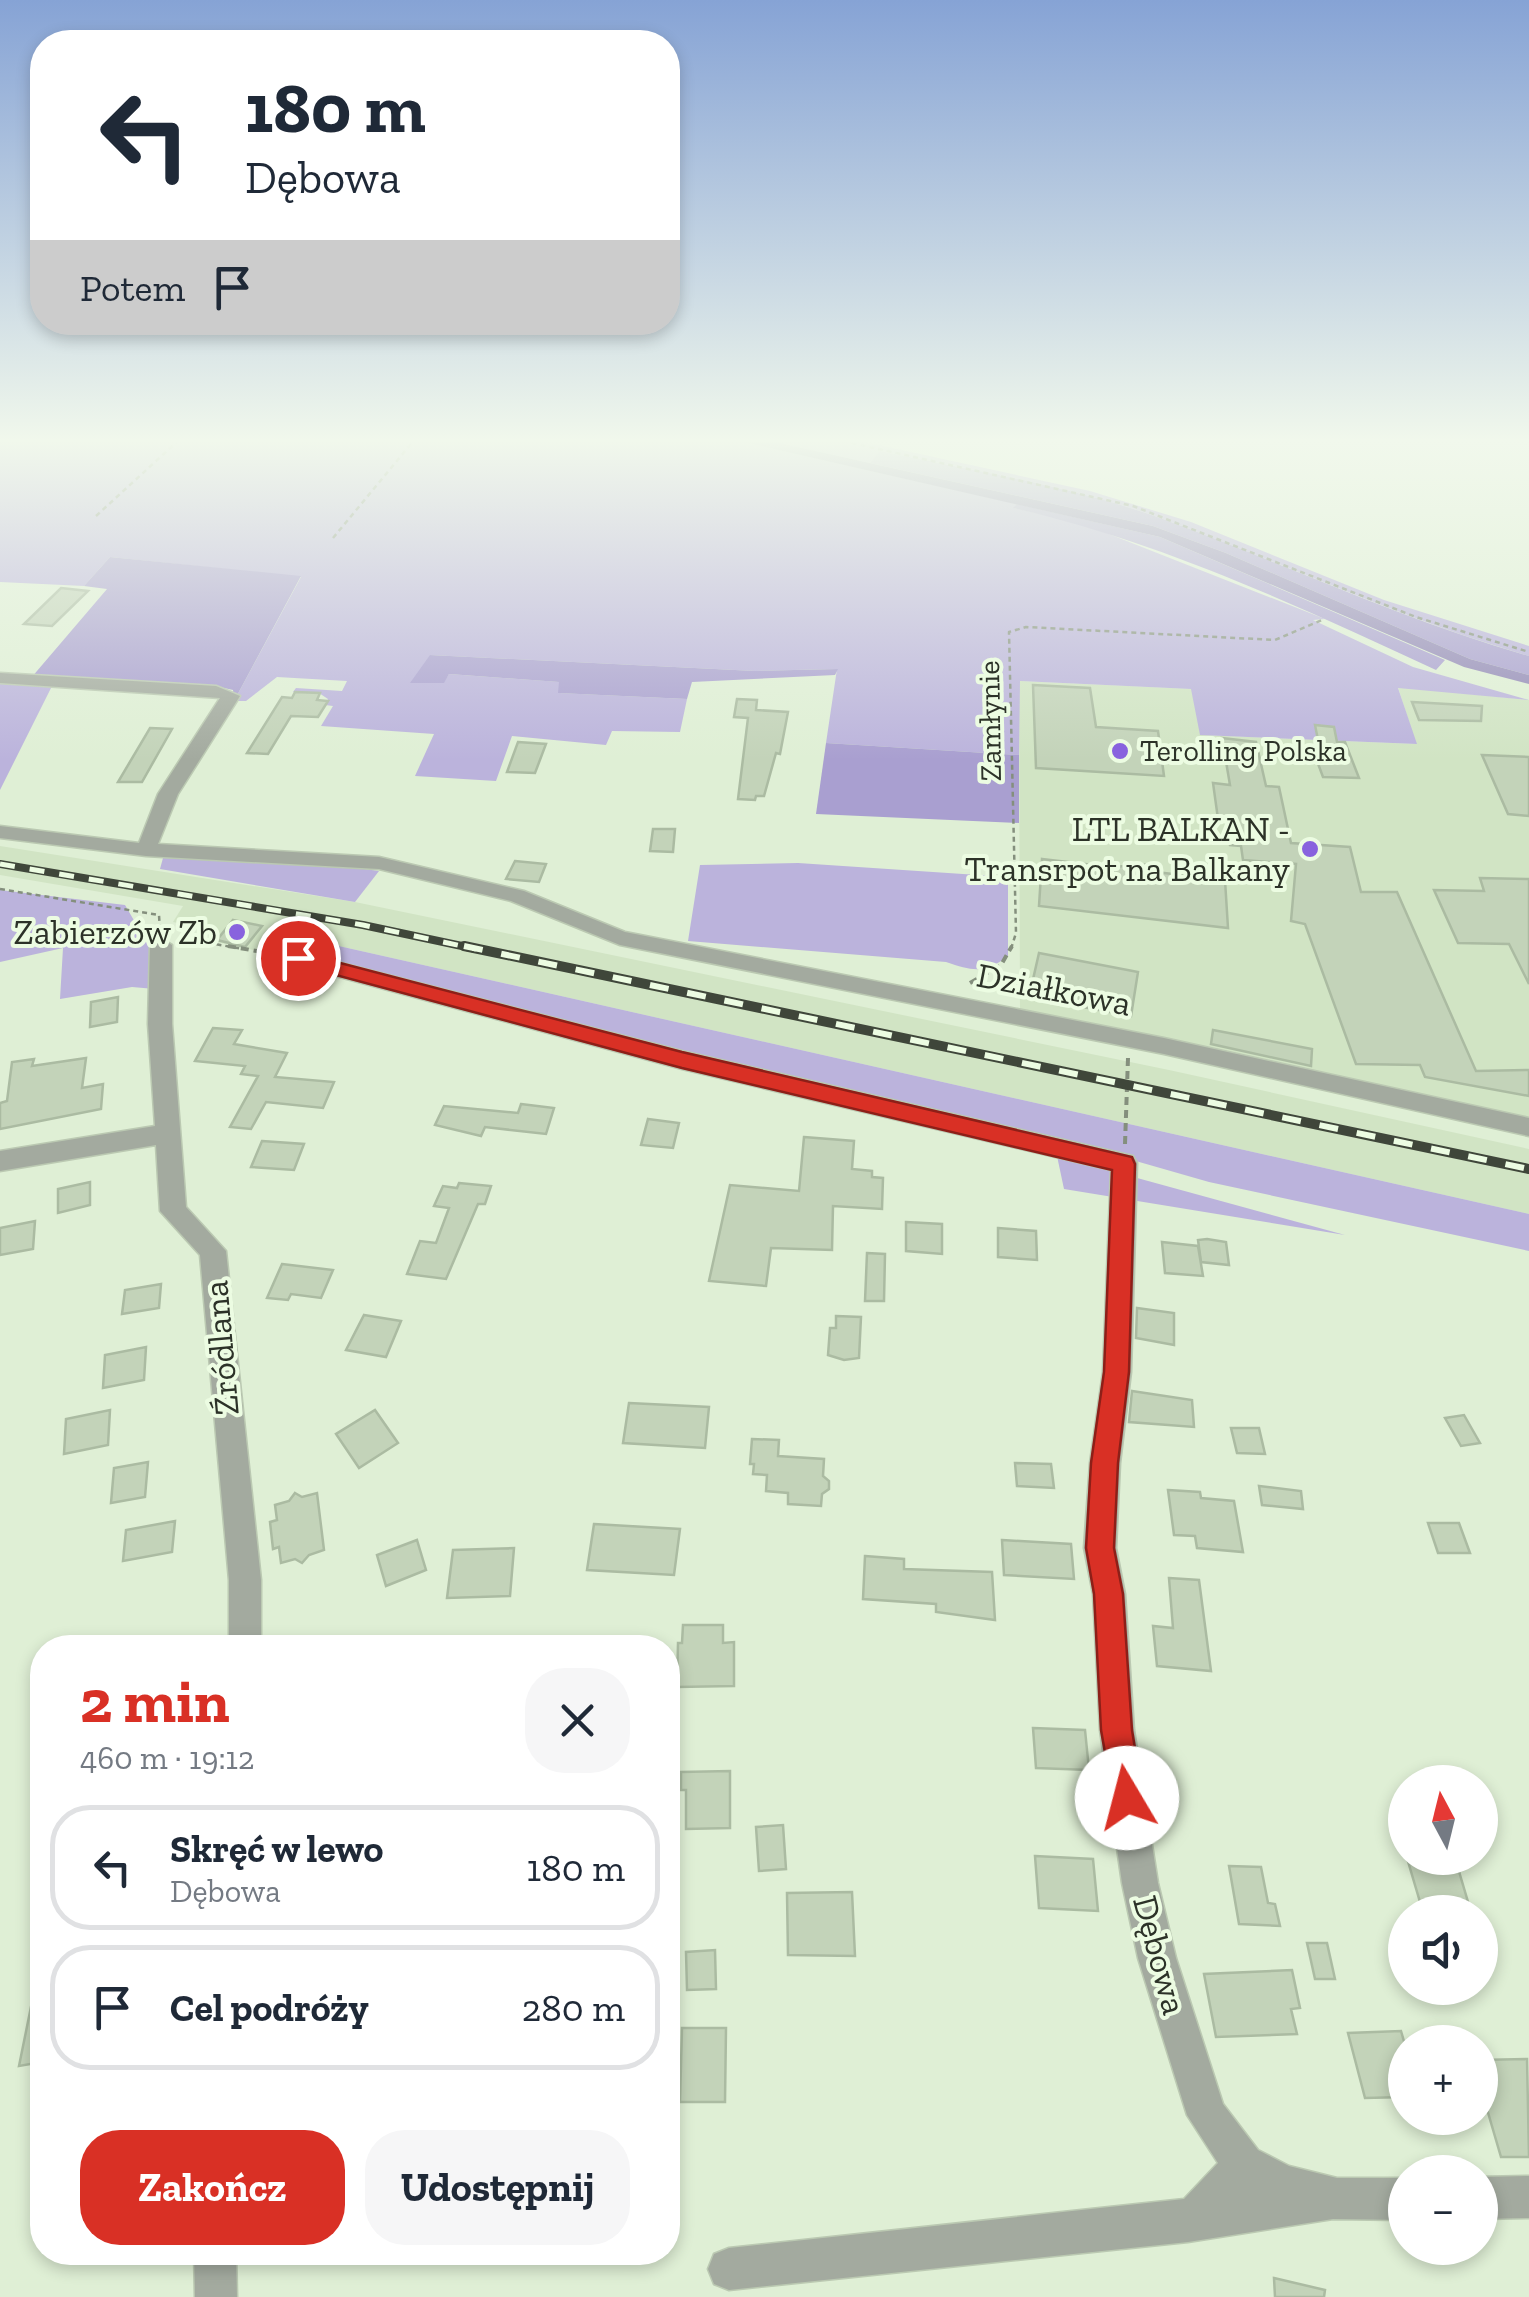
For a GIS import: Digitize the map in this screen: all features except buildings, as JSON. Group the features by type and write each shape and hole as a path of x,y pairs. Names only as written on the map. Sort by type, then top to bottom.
{"street":[{"path":"0,678 216,690 231,696 176,780 146,850"},
{"name":"Działkowa","path":"0,832 146,850 380,863 502,892 620,938 1129,1039 1529,1127"},
{"name":"Źródlana","path":"161,945 160,1024 173,1211 213,1251 245,1580 244,1635"},
{"path":"298,958 682,1060 1124,1164"},
{"path":"0,1161 166,1134"},
{"name":"Dębowa","path":"1124,1164 1118,1356 1104,1463 1100,1548 1109,1594 1117,1730 1140,1882 1157,1958 1206,2115 1244,2164 1283,2185 1337,2199"},
{"path":"1188,2221 1212,2203 1244,2164"},
{"path":"1498,2198 1529,2197"},
{"name":"Dębowa","path":"729,2269 1055,2231 1188,2221 1337,2199 1388,2199"},
{"path":"215,2265 216,2297"}],"path":[{"path":"1235,546 1416,617 1529,652"},
{"name":"Zamłynie","path":"970,983 1000,971 1010,957 1016,934 1010,632 1026,627 1274,640 1322,620"},
{"path":"0,889 159,915 161,945 186,936 298,958"},
{"path":"1124,1164 1129,1039"}],"shaded area":[{"path":"0,546 1140,546 1325,619 1313,620 1413,667 1529,700 1398,688 1417,744 1200,735 1191,689 1020,681 1019,755 826,743 837,669 755,671 430,655 443,683 449,674 560,682 559,693 687,699 680,732 612,731 606,745 512,736 496,781 415,776 434,734 321,726 333,706 325,705 328,699 319,693 293,692 296,688 342,691 347,681 277,677 246,701 234,701 301,577 110,557 84,586 0,582"},
{"path":"1145,546 1181,546 1445,660 1436,670"},
{"path":"1181,546 1208,546 1226,553 1470,659 1529,675 1529,684 1464,667"},
{"path":"1208,546 1232,546 1390,609 1529,656 1529,675 1470,659"},
{"path":"1232,546 1251,546 1384,600 1529,646 1529,656 1436,626"},
{"path":"110,557 301,576 234,701 233,690 215,686 31,678 107,589 84,586"},
{"path":"430,655 755,671 838,669 835,675 692,682 687,699 558,693 559,682 449,674 444,683 410,683"},
{"path":"0,681 52,686 0,790"},
{"path":"1019,681 1192,689 1201,735 1416,744 1398,687 1529,700 1529,1122 1020,1012"},
{"path":"826,743 1019,755 1019,823 816,814"},
{"path":"0,846 355,902 1169,1070 1529,1149 1529,1214 281,933 268,953 207,940 213,931 173,922 183,906 0,875"},
{"path":"163,858 328,864 379,871 355,902 160,869"},
{"path":"798,863 1008,877 1008,956 992,966 971,969 946,962 688,941 700,865"},
{"path":"0,890 125,905 139,929 156,945 155,989 132,987 60,999 63,948 0,962"},
{"path":"281,933 1529,1214 1529,1251 1209,1182 1059,1139 758,1073 268,953"},
{"path":"1057,1156 1345,1235 1064,1189"}],"railway":[{"path":"0,864 363,925 476,949"},
{"path":"464,946 1529,1169"}],"place":[{"name":"Terolling Polska","path":"1120,751"},
{"name":"LTL BALKAN - Transrpot na Balkany","path":"1310,849"},
{"name":"Zabierzów Zb","path":"237,932"}],"route":[{"path":"298,958 682,1060 1124,1164 1116,1372 1104,1463 1100,1548 1109,1594 1117,1730 1127,1798"}]}
